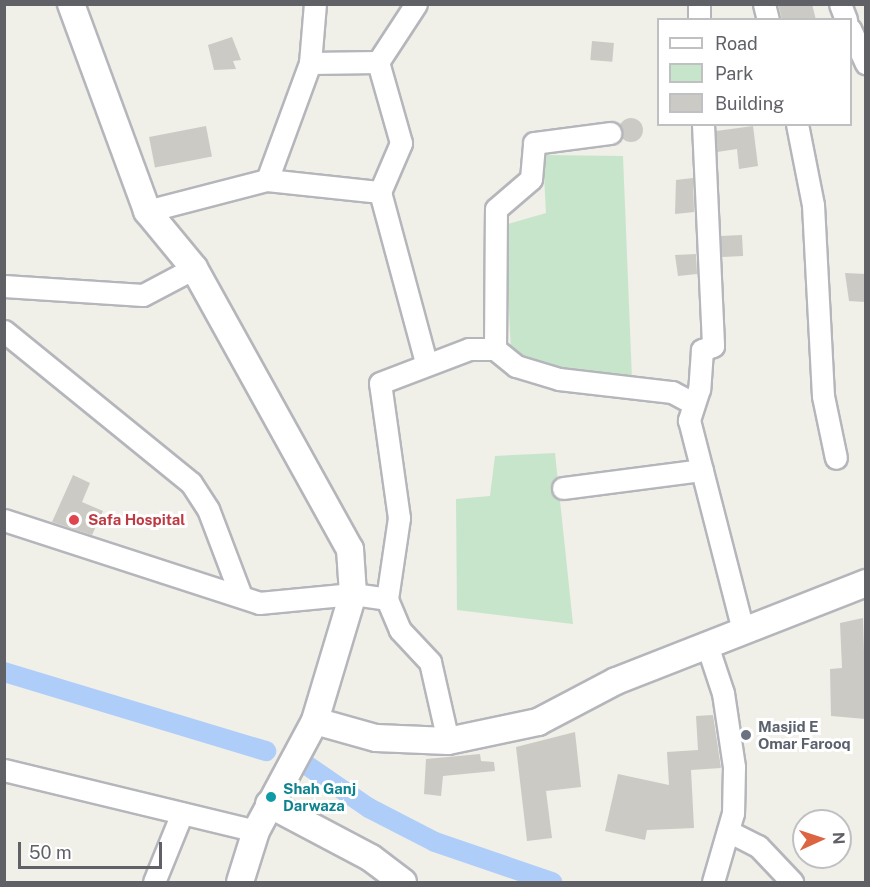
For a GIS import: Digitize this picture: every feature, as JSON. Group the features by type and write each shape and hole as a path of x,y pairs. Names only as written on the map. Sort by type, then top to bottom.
{"street":[{"path":"71,4 147,211 194,268 350,549 353,594 315,722 256,831 240,882"},
{"path":"416,4 378,63 401,143 380,192 426,363"},
{"path":"267,180 310,63 312,8"},
{"path":"852,33 864,54"},
{"path":"310,63 378,63"},
{"path":"703,126 712,346 702,350 699,389 691,402 689,420 743,630"},
{"path":"797,126 813,205 823,396 836,458"},
{"path":"495,349 496,209 531,179 534,143 610,134"},
{"path":"147,211 267,180 380,192"},
{"path":"4,286 143,295 194,268"},
{"path":"4,331 191,483 208,509 241,596"},
{"path":"448,741 430,662 400,630 387,600 399,518 380,383 426,363 469,349 495,349 516,366 559,379 672,392 691,402"},
{"path":"563,488 702,470"},
{"path":"4,520 259,603 353,594 387,600"},
{"path":"315,722 376,738 448,741 538,722 616,681 708,648 743,630 866,583"},
{"path":"708,648 723,693 734,767 728,831 714,882"},
{"path":"4,770 256,831"},
{"path":"269,804 371,858 403,882"},
{"path":"154,882 182,813"},
{"path":"728,831 758,846 792,882"}],"green space":[{"path":"543,155 623,156 632,380 560,371 511,352 505,225 546,213"},
{"path":"555,453 573,624 457,610 456,499 490,496 495,456"}],"building":[{"path":"778,4 812,4 816,18 782,18"},
{"path":"232,37 241,60 233,61 236,69 214,70 208,45"},
{"path":"592,41 614,43 612,62 590,60"},
{"path":"631,118 640,121 643,130 640,139 631,142 622,139 619,130 622,121"},
{"path":"206,126 212,156 155,167 149,137"},
{"path":"753,126 758,166 739,169 737,149 717,152 716,131"},
{"path":"693,178 694,212 675,214 676,180"},
{"path":"742,235 743,256 722,257 721,236"},
{"path":"696,254 697,274 678,276 675,255"},
{"path":"845,273 866,274 865,302 849,301"},
{"path":"73,475 90,483 82,502 103,511 92,535 52,522"},
{"path":"863,618 866,719 831,716 830,669 842,668 840,623"},
{"path":"713,715 721,768 691,770 694,828 647,830 645,840 605,831 618,774 669,785 667,752 698,750 696,716"},
{"path":"575,732 581,787 546,791 552,838 527,841 516,747"},
{"path":"480,754 481,761 494,762 495,771 443,776 441,796 424,794 426,759"}],"waterway":[{"path":"4,672 266,751"},
{"path":"305,764 369,808 435,842 552,882"}],"place":[{"name":"Safa Hospital","path":"74,520"},
{"name":"Masjid E Omar Farooq","path":"746,735"},
{"name":"Shah Ganj Darwaza","path":"271,797"}]}
